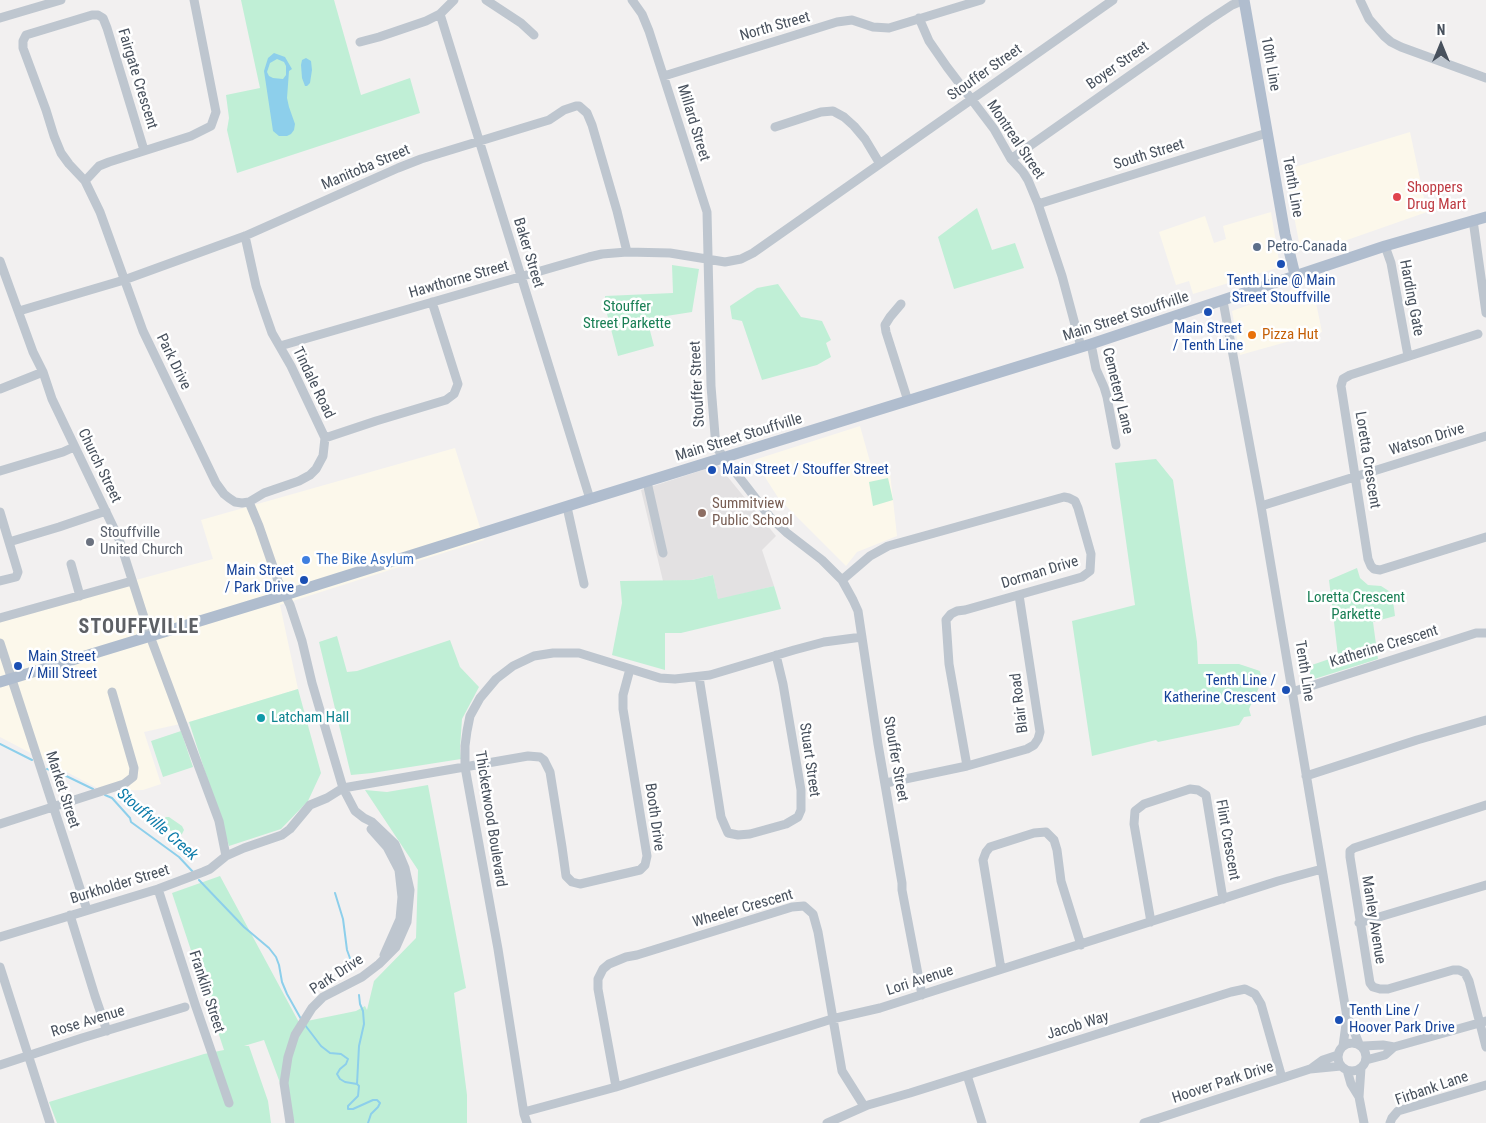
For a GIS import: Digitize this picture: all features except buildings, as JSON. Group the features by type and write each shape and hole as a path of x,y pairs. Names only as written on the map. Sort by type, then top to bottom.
{"main road":[{"name":"10th Line","path":"1244,0 1267,133"},
{"name":"Tenth Line","path":"1267,133 1294,276"},
{"name":"Main Street Stouffville","path":"6,680 1086,346 1385,246 1486,217"}],"street":[{"path":"0,18 61,0"},
{"path":"85,181 99,166 191,136 211,126 216,112 194,0"},
{"path":"360,42 401,30 440,14 454,0"},
{"path":"486,0 521,23 534,35"},
{"name":"Millard Street","path":"632,0 642,14 650,31 707,212 707,259"},
{"name":"North Street","path":"664,76 846,20 859,21 873,27 889,28 981,0"},
{"name":"Stouffer Street","path":"922,995 902,890 858,611 842,580 822,560 787,534 770,517 716,447 710,386 707,259 725,262 734,261 753,253 1113,0"},
{"name":"Boyer Street","path":"1011,159 1202,25 1232,5 1244,0"},
{"path":"1360,0 1368,19 1391,42 1486,78"},
{"name":"Baker Street","path":"440,14 590,499"},
{"name":"Fairgate Crescent","path":"85,181 61,153 54,136 23,48 23,41 26,35 92,15 98,15 102,18 107,28 144,150"},
{"name":"Montreal Street","path":"919,18 929,41 994,129 1011,159 1023,172 1038,204 1086,346"},
{"name":"Manitoba Street","path":"18,311 124,280 245,236 421,159 549,120 564,110 579,106 587,113 594,132 627,252"},
{"path":"775,127 821,112 834,112 844,117 854,126 865,139 880,164"},
{"name":"South Street","path":"1038,204 1267,133"},
{"name":"Park Drive","path":"85,181 100,212 143,331 216,483 224,494 235,502 249,502 302,641 342,788 355,811 372,822 395,844 406,868 410,890 407,922 396,947 362,977 322,997 312,1008 295,1035 288,1057 284,1083 290,1123"},
{"path":"1473,220 1486,313"},
{"name":"Tindale Road","path":"245,236 260,300 272,333 325,438 323,456 316,469 310,475 299,481 264,493 249,502"},
{"name":"Harding Gate","path":"1385,246 1391,263 1408,356"},
{"name":"Hawthorne Street","path":"280,346 602,254 627,252 670,253 707,259"},
{"name":"Church Street","path":"0,261 5,286 18,311 52,399 119,539 150,636 219,821 226,856"},
{"name":"Tenth Line","path":"1223,301 1261,506 1347,1017 1342,1046"},
{"path":"325,438 446,400 454,394 458,384 432,302"},
{"path":"901,304 890,317 886,325 886,332 908,401"},
{"name":"Loretta Crescent","path":"1478,334 1350,375 1343,379 1342,386 1368,559 1371,566 1374,569 1380,570 1486,536"},
{"name":"Cemetery Lane","path":"1086,346 1104,387 1116,445"},
{"path":"0,388 42,372"},
{"name":"Watson Drive","path":"1261,506 1486,436"},
{"path":"0,471 74,447"},
{"path":"647,482 662,553"},
{"name":"Dorman Drive","path":"842,580 870,556 888,546 1064,497 1074,501 1078,508 1090,554 1090,571 1082,577 957,611 946,620 949,664 967,766"},
{"path":"567,507 584,584"},
{"path":"9,542 106,511"},
{"path":"0,512 18,572 16,577 0,581"},
{"path":"71,564 80,596"},
{"path":"0,618 132,581"},
{"name":"Blair Road","path":"886,783 967,766 1034,745 1040,732 1019,595"},
{"name":"Katherine Crescent","path":"1292,692 1476,633 1486,633"},
{"name":"Thicketwood Boulevard","path":"526,1123 498,949 465,767 465,746 470,716 480,698 496,679 513,666 534,656 568,652 593,656 660,678 675,680 725,672 824,642 862,637"},
{"name":"Market Street","path":"0,643 6,680 53,807 87,910"},
{"name":"Stuart Street","path":"699,677 722,817 728,833 738,835 750,834 786,824 798,817 801,810 801,790 776,655"},
{"name":"Booth Drive","path":"465,767 528,756 540,757 544,760 550,772 566,876 572,882 580,884 640,870 645,865 647,856 623,709 623,696 630,669"},
{"path":"0,824 122,784 133,777 134,768 112,692"},
{"path":"1306,776 1486,720"},
{"path":"342,788 465,767"},
{"name":"Burkholder Street","path":"0,937 158,889 207,871 226,856 282,835 290,829 310,805 328,798 342,788"},
{"name":"Flint Crescent","path":"1151,922 1134,824 1134,811 1150,802 1190,790 1198,790 1206,795 1223,899"},
{"name":"Manley Avenue","path":"1483,1022 1469,981 1465,973 1459,970 1453,970 1388,989 1373,987 1370,983 1359,923 1350,851 1354,848 1486,805"},
{"path":"1001,969 983,860 990,847 1034,832 1046,832 1054,840 1061,882 1081,944"},
{"name":"Lori Avenue","path":"524,1112 616,1087 832,1019 880,1008 1278,881 1322,869"},
{"path":"1359,923 1486,885"},
{"name":"Franklin Street","path":"158,889 229,1103"},
{"name":"Wheeler Crescent","path":"616,1087 598,989 598,979 603,969 609,964 626,957 792,907 804,906 813,914 818,932 842,1071 864,1106"},
{"path":"70,915 107,1031"},
{"path":"0,967 50,1123"},
{"name":"Jacob Way","path":"826,1123 864,1106 1230,992 1245,990 1255,994 1261,1004 1282,1078"},
{"name":"Rose Avenue","path":"0,1065 185,1007"},
{"name":"Tenth Line","path":"1347,1017 1361,1045"},
{"path":"1344,1068 1352,1071 1385,1055 1394,1047 1483,1022 1486,1047"},
{"path":"1359,1097 1338,1055 1342,1046 1350,1042 1361,1045 1394,1047"},
{"path":"1361,1045 1367,1055 1359,1097 1364,1123"},
{"name":"Hoover Park Drive","path":"1310,1069 1323,1060 1338,1055"},
{"name":"Hoover Park Drive","path":"1144,1123 1310,1069 1344,1068"},
{"path":"967,1075 982,1123"},
{"name":"Firbank Lane","path":"1390,1123 1398,1111 1486,1085"}],"shaded area":[{"path":"1410,132 1427,212 1310,253 1302,251 1285,170"},
{"path":"1271,212 1280,267 1193,294 1189,281 1176,285 1159,232 1205,216 1214,243 1226,239 1223,226"},
{"path":"1299,287 1301,293 1313,288 1322,332 1240,355 1232,311"},
{"path":"860,426 874,476 890,473 897,536 857,552 846,566 779,499 754,460"},
{"path":"455,448 484,540 280,605 298,689 189,722 144,732 161,784 143,790 103,791 0,737 0,617 213,559 201,520"},
{"name":"Summitview Public School","path":"718,465 776,536 762,550 774,586 718,600 713,575 692,580 663,581 641,490"}],"green space":[{"path":"241,0 334,0 361,95 410,78 420,113 237,173 227,130 229,118 226,95 260,88"},
{"path":"977,208 992,250 1015,243 1024,268 954,289 938,237"},
{"name":"Stouffer Street Parkette","path":"672,265 699,269 692,312 647,319 654,346 618,356 606,310 605,296 673,293"},
{"path":"778,284 801,317 822,321 831,340 826,343 831,357 817,365 762,380 742,321 732,319 730,306 757,288"},
{"path":"1156,459 1173,480 1197,642 1198,664 1239,664 1260,671 1262,681 1249,709 1251,716 1244,717 1239,725 1158,742 1156,740 1092,756 1072,621 1135,605 1115,463"},
{"path":"888,478 893,500 873,506 869,482"},
{"name":"Loretta Crescent Parkette","path":"1357,568 1360,578 1368,585 1381,586 1392,593 1395,616 1373,622 1378,659 1311,680 1309,666 1338,656 1329,580"},
{"path":"713,575 718,599 774,586 781,609 681,633 665,633 665,670 612,655 622,603 620,581 692,580"},
{"path":"337,636 347,672 357,671 450,640 460,667 479,687 462,719 461,759 351,775 319,642"},
{"path":"298,689 321,773 308,801 281,829 229,846 189,722"},
{"path":"181,731 193,767 163,777 151,741"},
{"path":"428,785 466,988 454,993 467,1095 467,1123 295,1123 264,1040 244,1046 249,1046 268,1101 271,1123 57,1123 49,1102 204,1054 224,1050 172,893 220,876 302,1028 307,1021 356,1011 365,1006 367,1010 374,981 416,938 418,870 365,790 387,792"},
{"path":"166,817 182,826 184,830 180,836 174,835 163,826 161,821"}],"water":[{"path":"274,53 285,57 292,69 289,71 287,98 295,124 294,130 287,136 279,136 273,131 264,71 268,58","holes":["277,59 284,62 286,75 283,79 269,76 267,72 270,63"]},
{"path":"306,58 311,61 312,70 310,83 305,86 301,65 302,60"}],"waterway":[{"name":"Stouffville Creek","path":"0,744 32,760"},
{"name":"Stouffville Creek","path":"47,769 58,772 93,789"},
{"name":"Stouffville Creek","path":"105,795 112,798 130,818 131,822 179,857 193,872"},
{"name":"Stouffville Creek","path":"199,880 276,957 282,982 301,1019"},
{"path":"335,893 343,919 347,950 351,961"},
{"name":"Stouffville Creek","path":"359,995 364,1024 359,1046 357,1084 359,1086 358,1096 348,1106 348,1109 377,1100 380,1103 371,1114 368,1123"},
{"name":"Stouffville Creek","path":"305,1025 321,1046 330,1053 341,1054 348,1059 337,1074 345,1082 357,1084"}],"place":[{"name":"Shoppers Drug Mart","path":"1397,197"},
{"name":"Petro-Canada","path":"1257,247"},
{"name":"Tenth Line @ Main Street Stouffville","path":"1281,264"},
{"name":"Main Street / Tenth Line","path":"1208,312"},
{"name":"Pizza Hut","path":"1252,335"},
{"name":"Main Street / Stouffer Street","path":"712,470"},
{"name":"Summitview Public School","path":"702,513"},
{"name":"Stouffville United Church","path":"90,542"},
{"name":"The Bike Asylum","path":"306,560"},
{"name":"Main Street / Park Drive","path":"304,580"},
{"name":"Main Street / Mill Street","path":"18,666"},
{"name":"Tenth Line / Katherine Crescent","path":"1286,690"},
{"name":"Latcham Hall","path":"261,718"},
{"name":"Tenth Line / Hoover Park Drive","path":"1339,1020"}],"district":[{"name":"STOUFFVILLE","path":"139,628"}]}
